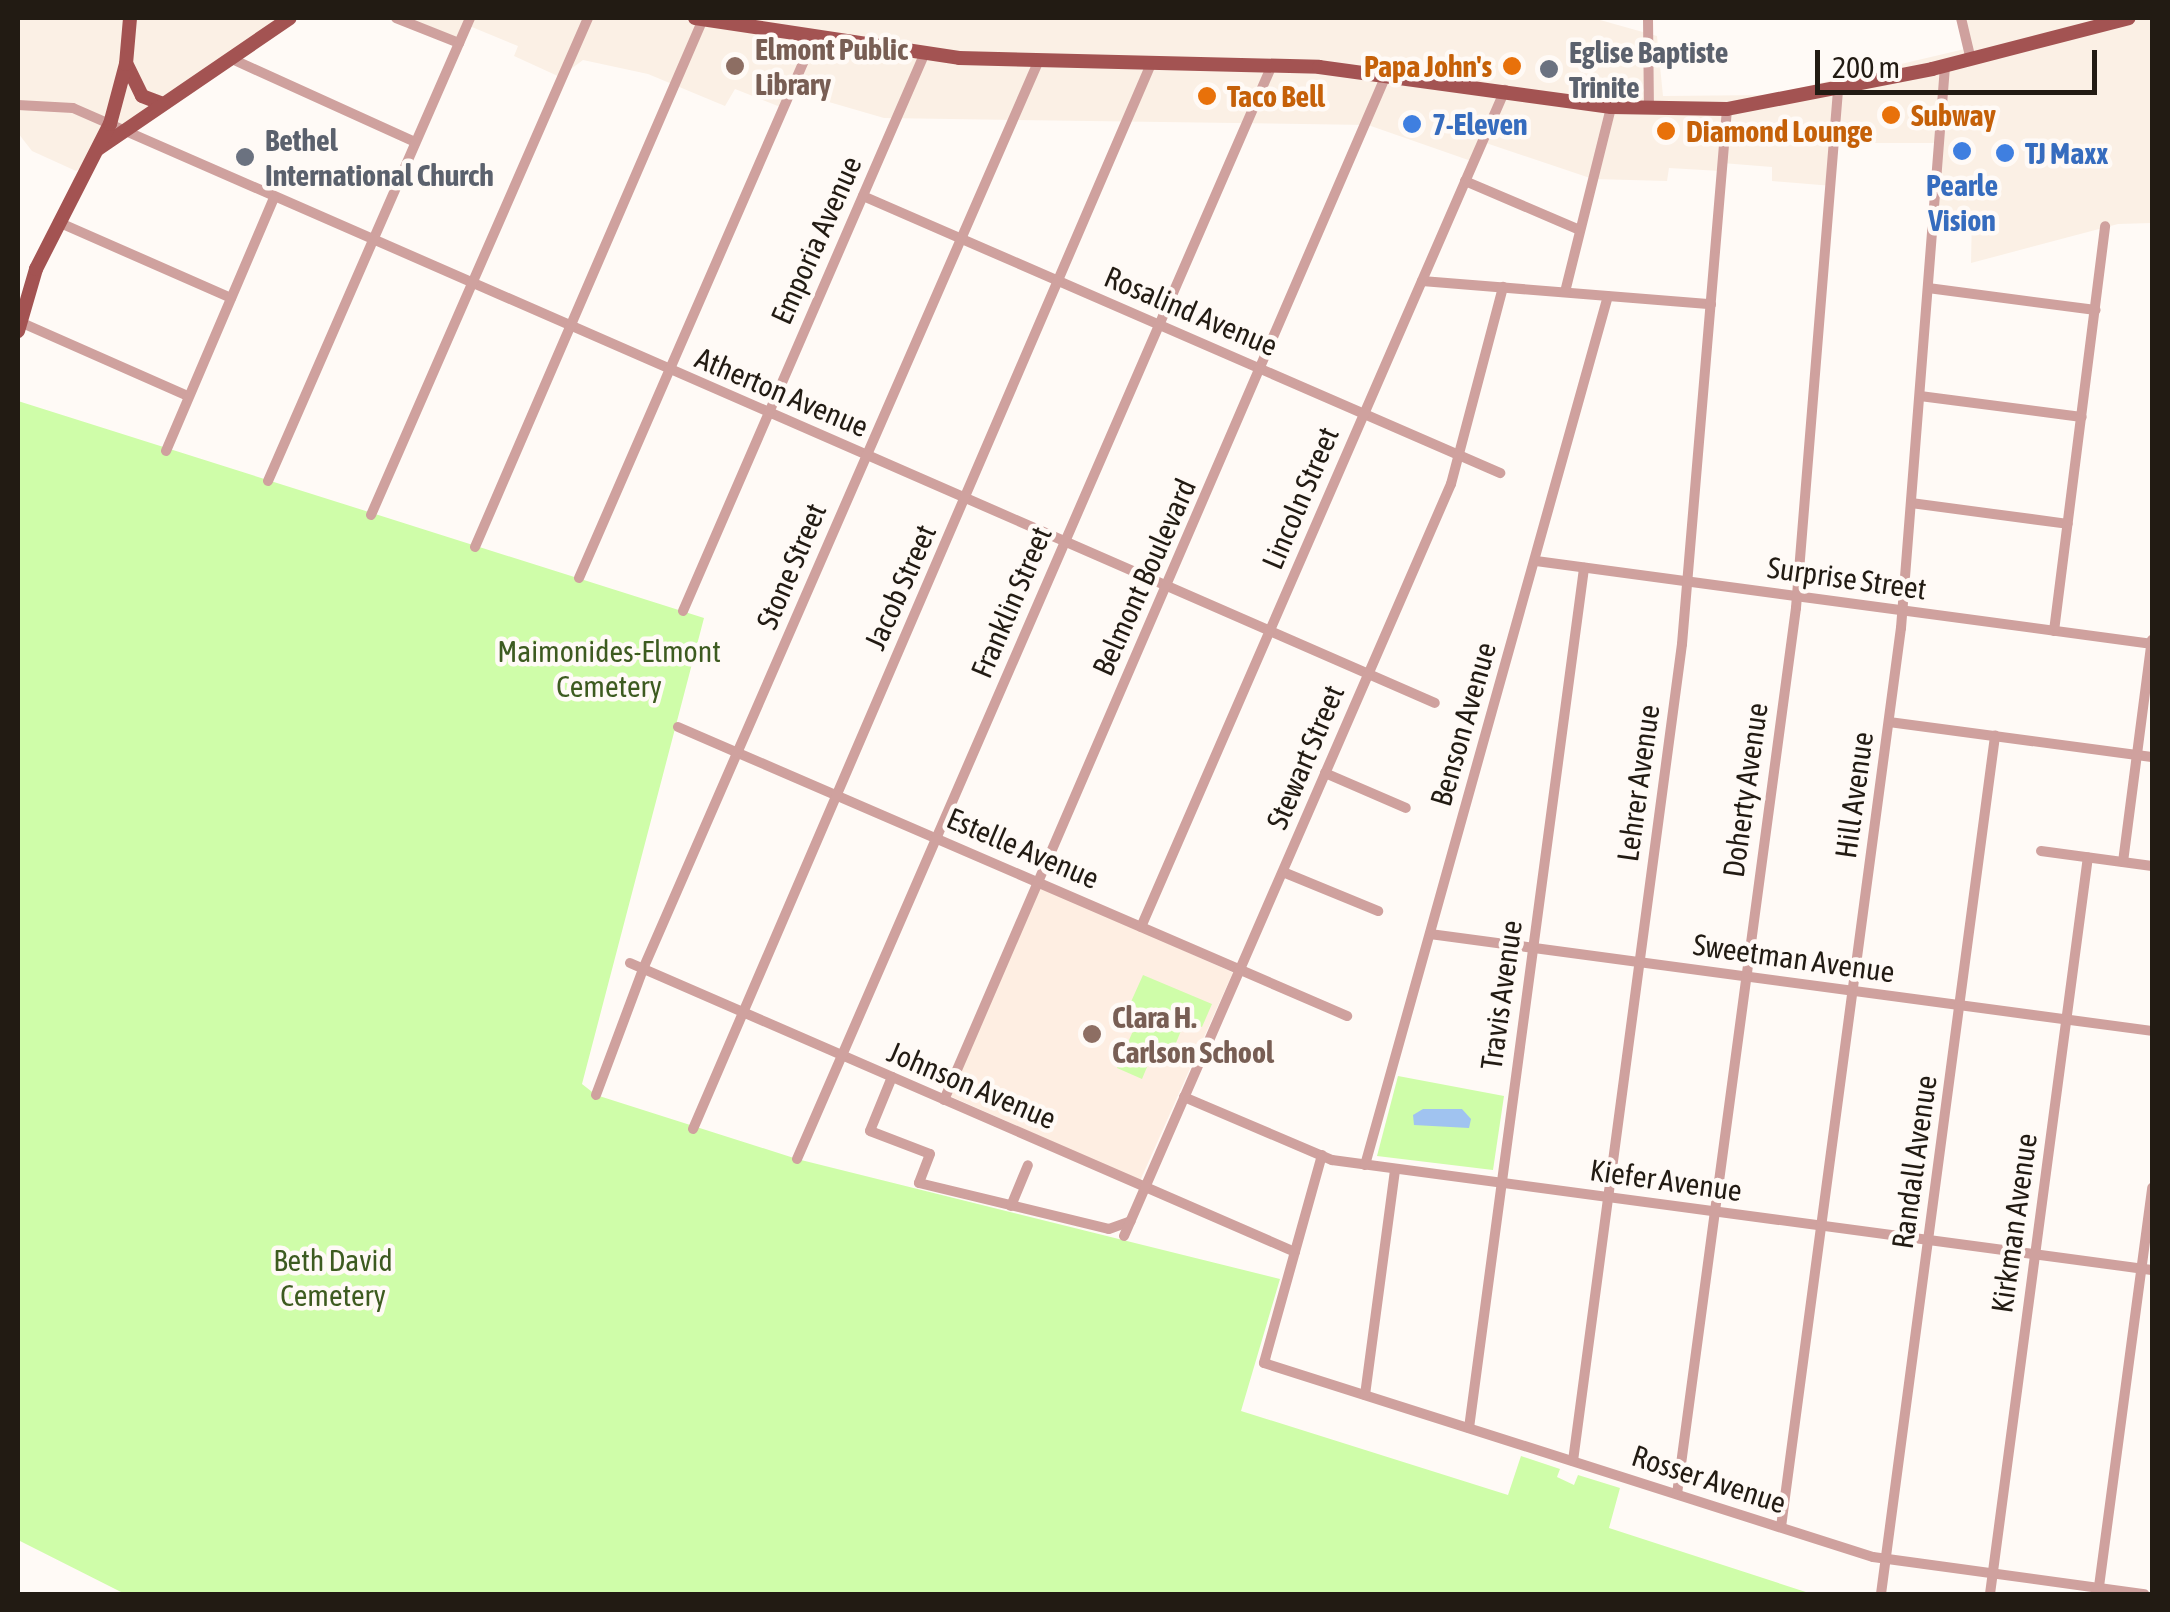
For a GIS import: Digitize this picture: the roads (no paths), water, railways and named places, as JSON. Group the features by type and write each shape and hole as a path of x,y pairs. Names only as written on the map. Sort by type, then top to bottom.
{"main road":[{"path":"117,128 130,18"},
{"path":"19,327 22,294 97,149 117,128 164,104 290,18"},
{"path":"699,18 813,40 924,55 1387,72 1611,106 1727,109 1945,66 2129,18"},
{"path":"126,64 142,96 164,104"}],"street":[{"path":"396,18 459,44"},
{"path":"268,482 470,18"},
{"path":"371,514 588,18"},
{"path":"476,547 699,18"},
{"path":"1649,108 1650,18"},
{"path":"1961,18 1971,60"},
{"path":"579,578 813,40"},
{"name":"Emporia Avenue","path":"683,611 924,55"},
{"path":"232,59 415,142"},
{"name":"Stone Street","path":"596,1096 644,969 1039,60"},
{"name":"Jacob Street","path":"693,1130 1151,64"},
{"name":"Franklin Street","path":"797,1159 1272,65"},
{"name":"Hill Avenue","path":"1781,1528 1902,610 1945,66"},
{"name":"Belmont Boulevard","path":"944,1100 1387,72"},
{"name":"Lincoln Street","path":"1141,927 1506,89"},
{"name":"Doherty Avenue","path":"1677,1494 1796,596 1838,90"},
{"name":"Atherton Avenue","path":"18,104 73,108 1436,703"},
{"path":"1565,292 1611,106"},
{"name":"Lehrer Avenue","path":"1573,1461 1689,582 1727,109"},
{"path":"1466,181 1580,230"},
{"name":"Rosalind Avenue","path":"863,196 1500,473"},
{"path":"166,451 274,198"},
{"path":"58,222 231,298"},
{"path":"2054,631 2105,226"},
{"path":"1422,281 1710,304"},
{"name":"Stewart Street","path":"1124,1236 1368,674 1458,455 1503,288"},
{"path":"1928,288 2096,310"},
{"name":"Benson Avenue","path":"1365,1165 1608,296"},
{"path":"19,327 188,396"},
{"path":"1920,396 2082,417"},
{"path":"1912,503 2068,524"},
{"name":"Surprise Street","path":"1536,561 2152,645"},
{"name":"Travis Avenue","path":"1469,1428 1584,568"},
{"path":"2123,862 2152,645"},
{"path":"1888,722 2152,757"},
{"name":"Estelle Avenue","path":"678,727 1347,1016"},
{"name":"Randall Avenue","path":"1882,1594 1995,736"},
{"path":"1325,773 1406,808"},
{"path":"2041,851 2152,866"},
{"name":"Kirkman Avenue","path":"1990,1594 2088,857"},
{"path":"1282,872 1378,911"},
{"name":"Sweetman Avenue","path":"1430,934 2152,1030"},
{"name":"Johnson Avenue","path":"630,964 1295,1252"},
{"path":"892,1077 870,1131 930,1154 919,1183 1110,1229 1131,1221"},
{"name":"Kiefer Avenue","path":"1184,1096 1322,1155 1365,1165 2147,1269"},
{"path":"1295,1252 1322,1155"},
{"path":"1012,1206 1028,1165"},
{"path":"1365,1395 1395,1170"},
{"path":"2099,1591 2147,1269 2152,1188"},
{"name":"Rosser Avenue","path":"1295,1252 1264,1363 1886,1560 2144,1594"}],"water":[{"path":"1423,1109 1462,1109 1471,1119 1469,1128 1414,1125 1413,1115"}],"place":[{"name":"Elmont Public Library","path":"735,66"},
{"name":"Papa John's","path":"1512,66"},
{"name":"Eglise Baptiste Trinite","path":"1549,69"},
{"name":"Taco Bell","path":"1207,96"},
{"name":"Subway","path":"1891,115"},
{"name":"7-Eleven","path":"1412,124"},
{"name":"Diamond Lounge","path":"1666,131"},
{"name":"Pearle Vision","path":"1962,151"},
{"name":"TJ Maxx","path":"2005,153"},
{"name":"Bethel International Church","path":"245,157"},
{"name":"Clara H. Carlson School","path":"1092,1034"}],"park label":[{"name":"Maimonides-Elmont Cemetery","path":"609,668"},
{"name":"Beth David Cemetery","path":"333,1277"}]}
